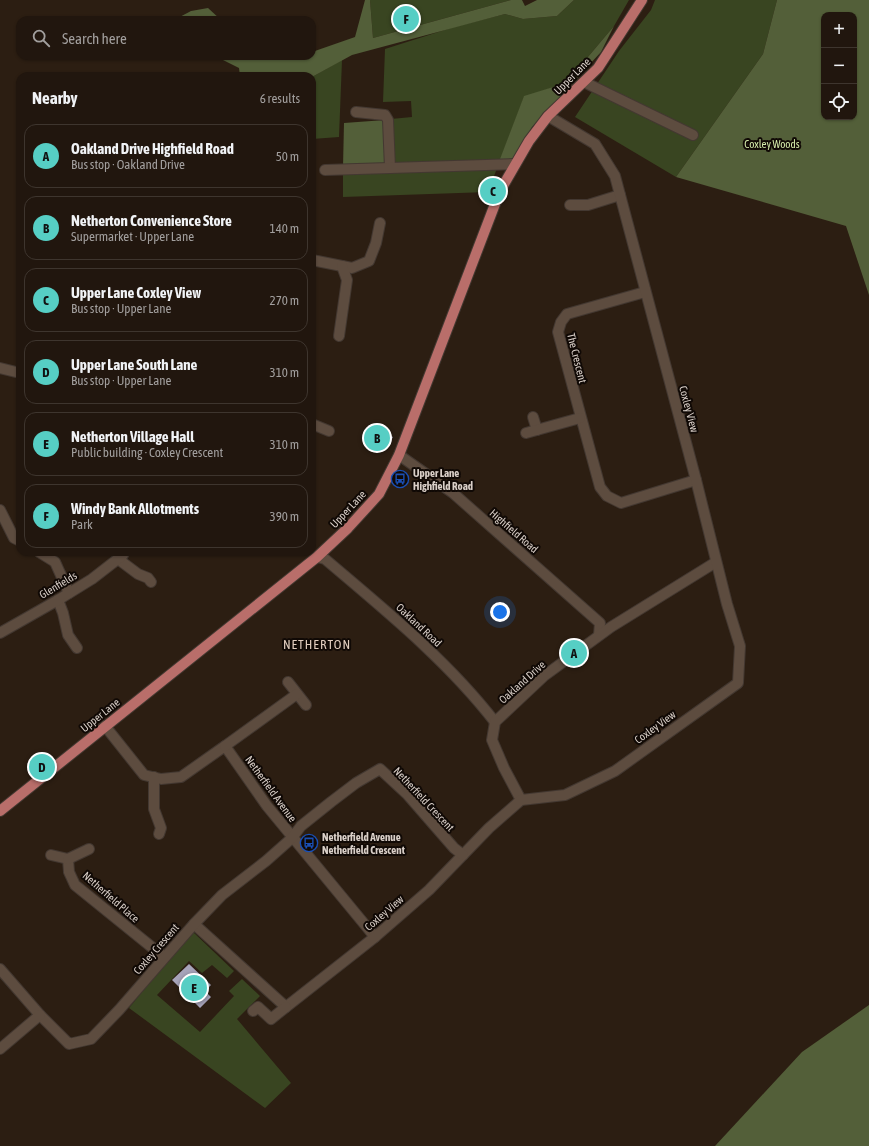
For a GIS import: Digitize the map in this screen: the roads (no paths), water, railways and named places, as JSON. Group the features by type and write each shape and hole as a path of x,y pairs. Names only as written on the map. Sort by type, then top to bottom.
{"main road":[{"name":"Upper Lane","path":"0,811 317,557 348,528 379,494 399,454 500,191 528,141 548,116 598,68 642,0"}],"street":[{"path":"584,82 693,135"},
{"path":"356,112 385,115 388,120 390,168"},
{"name":"Coxley View","path":"253,1011 258,1006 271,1019 375,938 429,890 489,828 521,800 565,795 615,771 738,683 740,646 716,562 696,480 615,176 595,144 548,116"},
{"path":"325,170 515,164"},
{"path":"570,204 588,205 620,195"},
{"path":"316,261 352,268 369,261 376,243 380,223"},
{"path":"338,336 347,280 342,266"},
{"name":"The Crescent","path":"645,292 567,314 561,322 558,332 580,418 600,487 607,496 621,503 696,480"},
{"path":"0,368 16,372"},
{"path":"533,417 537,430"},
{"path":"526,432 580,418"},
{"path":"316,426 329,431"},
{"name":"Highfield Road","path":"399,454 453,494 600,623 599,636"},
{"path":"0,510 14,538 16,539"},
{"path":"45,556 55,562 69,593"},
{"name":"Glenfields","path":"0,633 92,579 120,556"},
{"path":"122,556 138,574 148,578 151,582"},
{"name":"Oakland Road","path":"317,557 325,559 395,618 454,675 479,701 495,722"},
{"name":"Oakland Drive","path":"495,722 544,676 611,627 716,562"},
{"path":"58,600 63,613 68,635 77,648"},
{"path":"288,682 306,705"},
{"path":"105,726 144,774 161,779 181,778 297,694"},
{"path":"495,722 492,740 504,768 521,800"},
{"name":"Netherfield Avenue","path":"225,746 267,806 375,938"},
{"name":"Netherfield Crescent","path":"292,838 301,826 331,802 356,783 380,769 407,794 454,848 463,855"},
{"path":"154,777 154,809 161,828 159,834"},
{"name":"Coxley Crescent","path":"0,969 40,1015 69,1044 91,1039 222,895 266,861 292,838"},
{"path":"51,855 68,859 89,849"},
{"name":"Netherfield Place","path":"68,859 69,872 75,885 164,957"},
{"path":"194,924 286,1007"},
{"path":"0,1049 40,1015"}],"place":[{"name":"Windy Bank Allotments","path":"406,19"},
{"name":"Upper Lane Coxley View","path":"493,191"},
{"name":"Netherton Convenience Store","path":"377,438"},
{"name":"Upper Lane Highfield Road","path":"400,479"},
{"name":"Oakland Drive Highfield Road","path":"574,653"},
{"name":"Upper Lane South Lane","path":"42,767"},
{"name":"Netherfield Avenue Netherfield Crescent","path":"309,843"},
{"name":"Netherton Village Hall","path":"194,988"}],"district":[{"name":"NETHERTON","path":"317,644"}],"park label":[{"name":"Coxley Woods","path":"772,144"}]}
